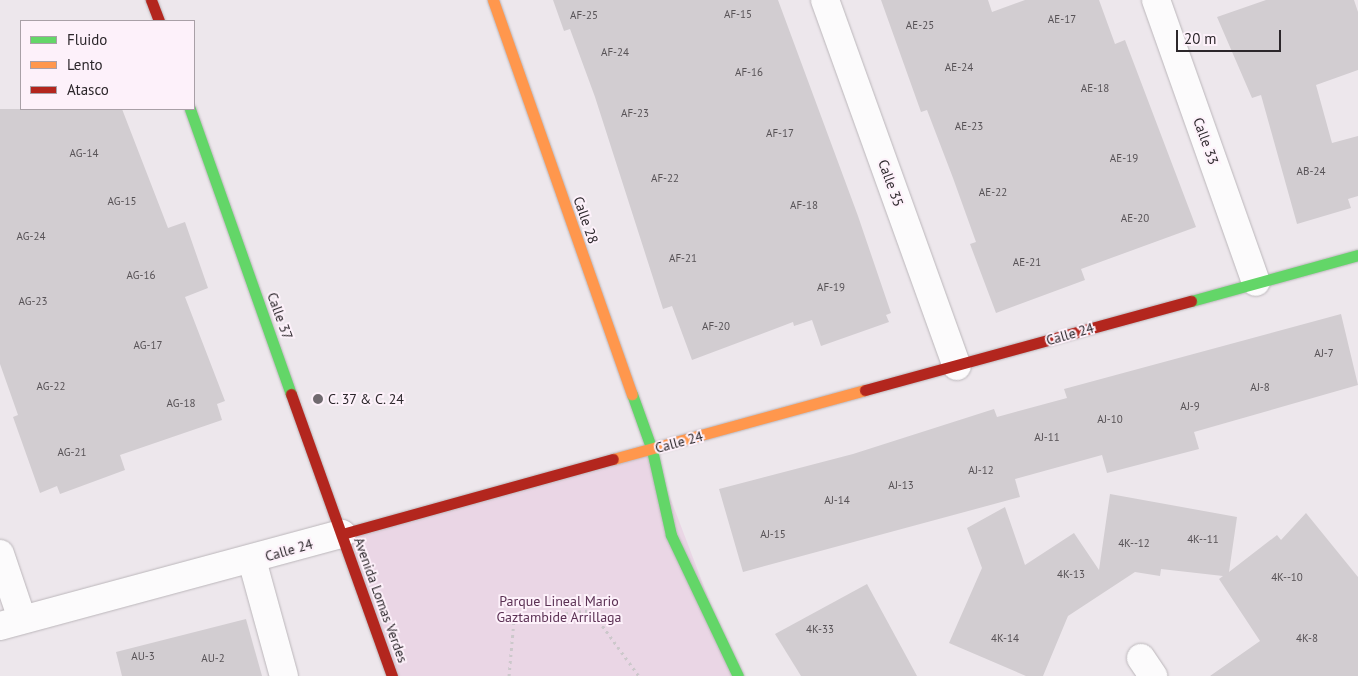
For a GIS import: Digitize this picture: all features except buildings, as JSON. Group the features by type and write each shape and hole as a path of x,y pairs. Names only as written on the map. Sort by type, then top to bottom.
{"street":[{"path":"152,0 159,20"},
{"name":"Calle 28","path":"493,0 652,450 672,535 738,676"},
{"name":"Calle 35","path":"825,0 957,366"},
{"name":"Calle 33","path":"1156,0 1256,282"},
{"name":"Calle 37","path":"190,110 342,534"},
{"name":"Calle 24","path":"11,622 252,560 1358,255"},
{"name":"Avenida Lomas Verdes","path":"342,534 392,676"},
{"path":"0,554 11,622"},
{"path":"252,560 284,676"}],"path":[{"path":"508,676 514,620 591,610 639,676"}],"green space":[{"name":"Parque Lineal Mario Gaztambide Arrillaga","path":"652,450 738,676 390,676 342,534"}],"traffic: fast":[{"path":"190,110 291,394"},
{"path":"1191,301 1358,255"},
{"path":"632,394 652,450 671,535 738,676"}],"traffic: slow":[{"path":"493,0 632,394"},
{"path":"613,459 865,390"}],"traffic: jam":[{"path":"151,0 159,20"},
{"path":"865,390 1191,301"},
{"path":"291,394 392,676"},
{"path":"342,534 613,459"}],"place":[{"name":"C. 37 & C. 24","path":"318,399"}]}
